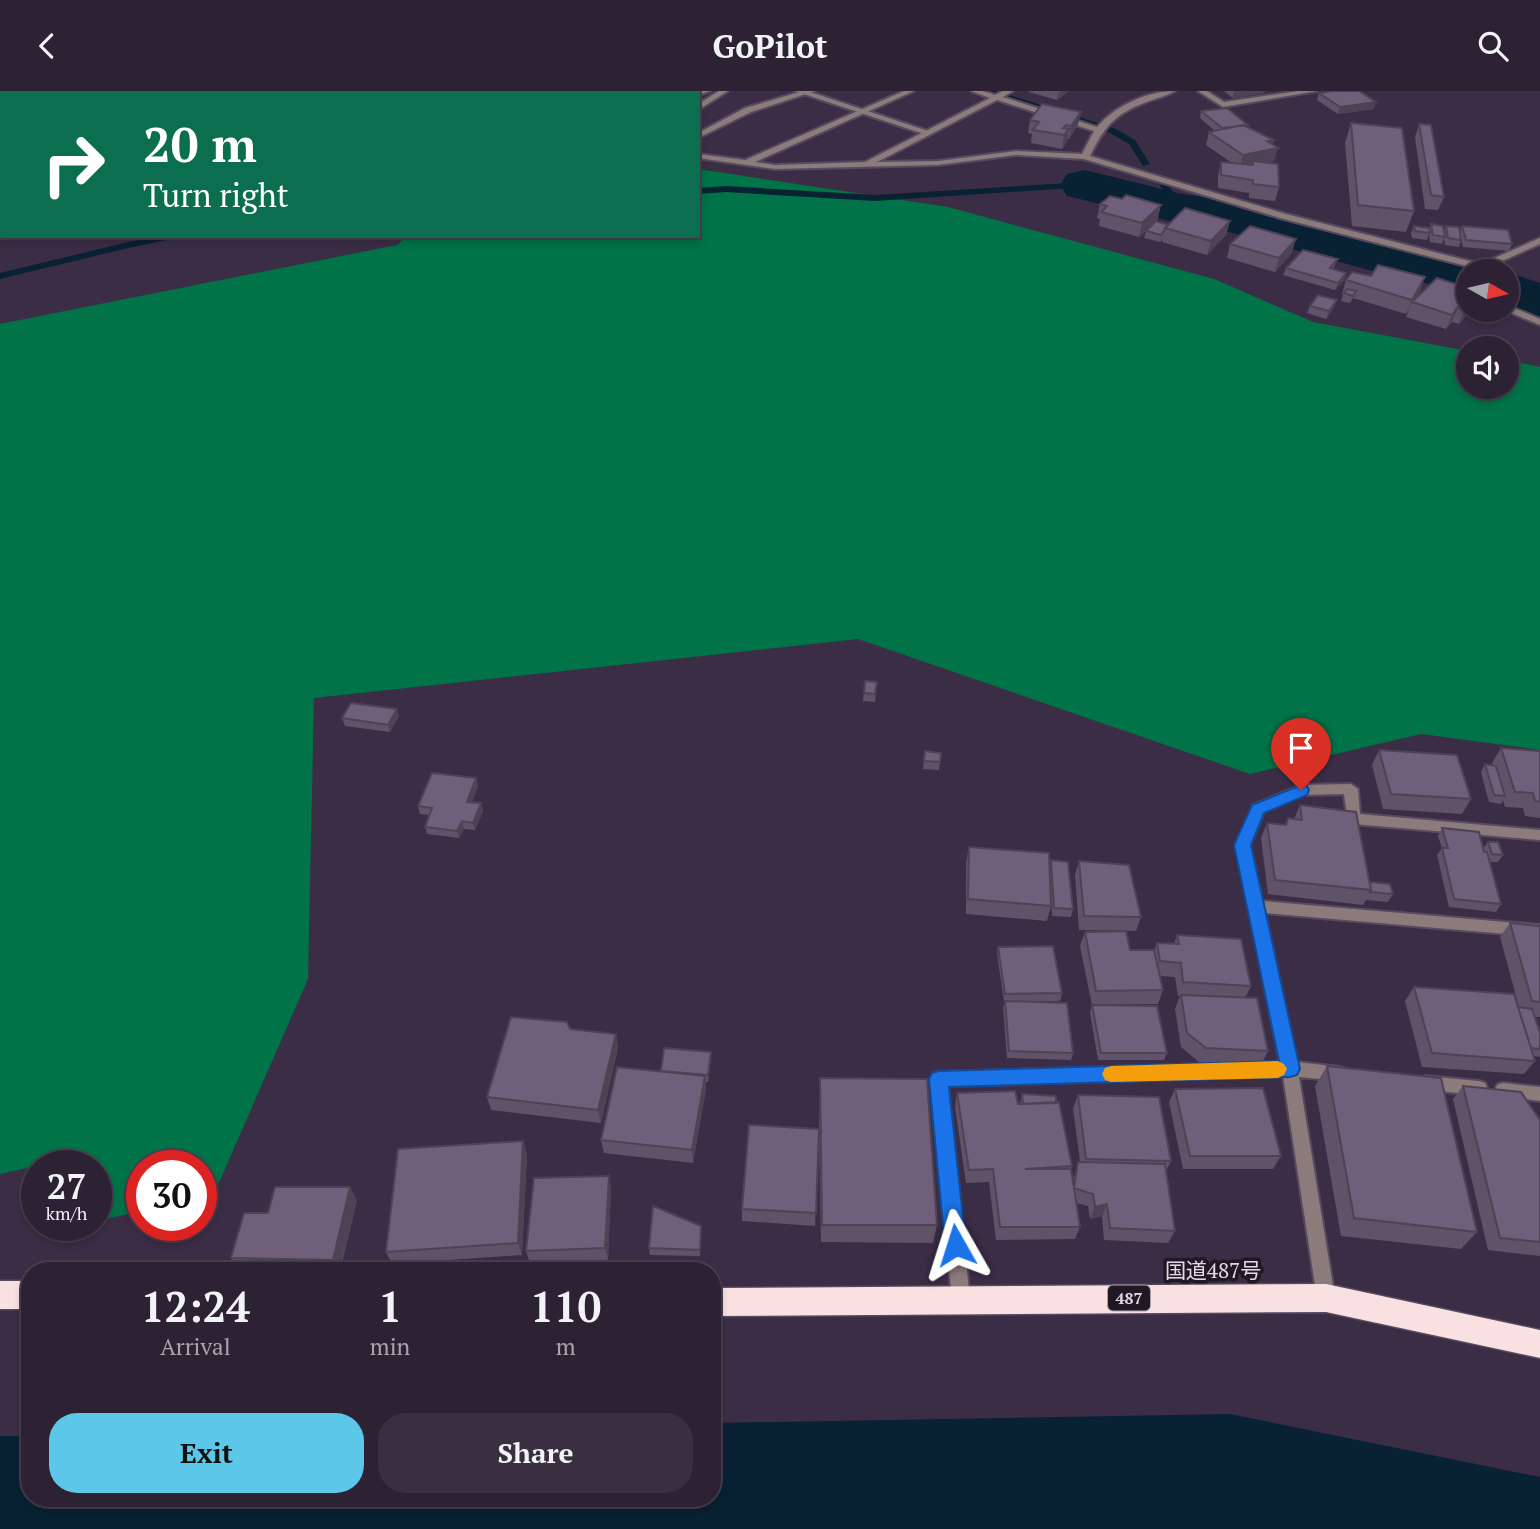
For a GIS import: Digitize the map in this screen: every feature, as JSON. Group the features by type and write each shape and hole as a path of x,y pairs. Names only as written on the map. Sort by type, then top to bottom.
{"highway":[{"path":"0,1295 21,1295"},
{"name":"国道487号","path":"721,1302 1326,1298 1540,1344"}],"street":[{"path":"700,107 724,91"},
{"path":"746,163 910,91"},
{"path":"975,91 1099,129"},
{"path":"1138,91 1156,96"},
{"path":"1085,157 1106,120 1131,104 1171,91"},
{"path":"1202,91 1223,104 1313,91"},
{"path":"700,135 748,110 806,92 927,132"},
{"path":"864,165 1007,92"},
{"path":"700,156 775,167 938,163 1016,153 1085,157 1283,216 1456,262"},
{"path":"1502,259 1540,241"},
{"path":"1519,313 1540,322"},
{"path":"1326,1298 1290,1069 1242,845 1258,809 1301,790 1351,789 1353,819 1540,835"},
{"path":"1256,906 1540,931"},
{"path":"961,1300 939,1079 1290,1069 1360,1076"},
{"path":"1415,1081 1540,1094"}],"green space":[{"path":"700,169 948,207 1214,279 1313,322 1456,349 1456,399 1519,399 1519,363 1540,367 1540,750 1421,734 1250,774 858,639 314,698 308,979 217,1187 217,1150 126,1150 126,1214 112,1218 112,1150 21,1150 21,1169 0,1174 0,324 397,245 405,238 700,238"}],"water":[{"path":"1230,1414 1540,1477 1540,1529 0,1529 0,1436 21,1436 21,1507 721,1507 721,1423"}],"building":[{"path":"1359,91 1376,102 1340,107 1319,93"},
{"path":"1042,104 1081,112 1071,126 1066,125 1063,128 1069,129 1064,135 1033,130 1039,122 1030,120"},
{"path":"1227,108 1248,125 1222,128 1201,111"},
{"path":"1351,123 1402,128 1414,211 1358,205"},
{"path":"1419,124 1431,125 1444,197 1431,195"},
{"path":"1243,125 1274,140 1267,141 1278,148 1243,155 1209,132"},
{"path":"1253,161 1278,164 1279,187 1253,184 1253,180 1221,175 1221,162 1253,165"},
{"path":"1126,195 1161,205 1142,223 1101,212 1107,206 1100,204 1110,196 1122,199"},
{"path":"1185,208 1230,221 1211,241 1165,228"},
{"path":"1156,221 1168,225 1161,235 1146,231"},
{"path":"1431,224 1443,226 1445,237 1433,235"},
{"path":"1250,226 1296,239 1279,258 1230,244"},
{"path":"1414,226 1429,228 1430,233 1415,231"},
{"path":"1446,226 1459,227 1461,240 1448,238"},
{"path":"1462,226 1508,230 1512,244 1466,240"},
{"path":"1303,250 1338,259 1330,268 1346,273 1338,283 1286,268"},
{"path":"1378,265 1425,277 1412,300 1346,280 1352,272 1371,276"},
{"path":"1437,278 1456,284 1456,310 1452,315 1412,302"},
{"path":"1347,289 1356,291 1353,296 1344,293"},
{"path":"1318,295 1337,300 1329,311 1310,306"},
{"path":"865,681 877,682 875,694 864,693"},
{"path":"351,703 397,709 388,725 342,718"},
{"path":"1501,748 1540,751 1540,802 1535,801 1533,793 1515,792"},
{"path":"1379,750 1457,755 1471,799 1391,794"},
{"path":"925,751 941,753 940,762 924,761"},
{"path":"1485,764 1496,766 1505,796 1494,795"},
{"path":"432,773 476,778 467,802 481,803 473,823 462,821 457,831 425,827 432,808 418,806"},
{"path":"1300,805 1356,812 1371,890 1275,880 1267,823 1286,825 1288,818 1302,820"},
{"path":"1442,828 1479,832 1501,904 1454,899 1442,848 1448,848"},
{"path":"1488,842 1498,842 1503,855 1492,854"},
{"path":"969,847 1049,853 1051,906 968,899"},
{"path":"1051,860 1068,862 1073,909 1054,908"},
{"path":"1079,861 1129,865 1141,917 1084,916"},
{"path":"1370,882 1390,884 1393,894 1370,892"},
{"path":"1510,923 1540,926 1540,1002 1532,1001"},
{"path":"1126,931 1130,950 1154,950 1163,990 1096,991 1085,932"},
{"path":"1177,935 1241,939 1251,986 1183,982 1181,963 1160,961 1157,943 1179,944"},
{"path":"1053,946 1062,993 1005,994 998,947"},
{"path":"1414,987 1514,994 1535,1061 1432,1053"},
{"path":"1181,995 1257,998 1268,1051 1206,1048 1187,1033"},
{"path":"1005,1001 1067,1003 1073,1053 1009,1051"},
{"path":"1092,1005 1157,1006 1167,1053 1101,1053"},
{"path":"1518,1007 1532,1009 1540,1032 1540,1049 1531,1048"},
{"path":"511,1017 567,1022 570,1029 616,1034 598,1110 487,1097"},
{"path":"664,1048 711,1052 708,1075 661,1071"},
{"path":"1327,1066 1441,1078 1477,1232 1354,1218"},
{"path":"617,1067 705,1076 692,1150 601,1140"},
{"path":"820,1078 927,1079 937,1225 822,1225"},
{"path":"1463,1086 1521,1092 1540,1120 1540,1242 1500,1238"},
{"path":"1263,1088 1281,1156 1190,1156 1175,1089"},
{"path":"1015,1091 1018,1104 1059,1102 1072,1166 1025,1169 1071,1169 1080,1227 1000,1227 993,1169 969,1170 957,1093"},
{"path":"1022,1094 1056,1096 1056,1103 1023,1104"},
{"path":"1078,1095 1159,1097 1171,1161 1086,1159"},
{"path":"749,1125 819,1129 816,1213 742,1209"},
{"path":"523,1141 518,1243 386,1252 398,1149"},
{"path":"1078,1162 1165,1164 1175,1231 1110,1228 1107,1204 1095,1207 1093,1194 1074,1188"},
{"path":"609,1176 605,1248 526,1251 534,1178"},
{"path":"275,1187 350,1187 333,1260 231,1258 244,1213 268,1213"},
{"path":"653,1206 701,1226 700,1250 649,1248"}],"waterway":[{"path":"989,91 1113,131 1132,142 1146,164"},
{"path":"700,191 726,189 875,198 1085,185"},
{"path":"1085,185 1182,209 1229,216 1388,259 1456,273"},
{"path":"1164,186 1182,209"},
{"path":"0,276 128,245 170,238"},
{"path":"1519,295 1540,305"}],"slow traffic":[{"path":"1111,1074 1278,1069"}],"route":[{"path":"956,1245 939,1079 1290,1069 1242,845 1258,809 1301,790"}]}
